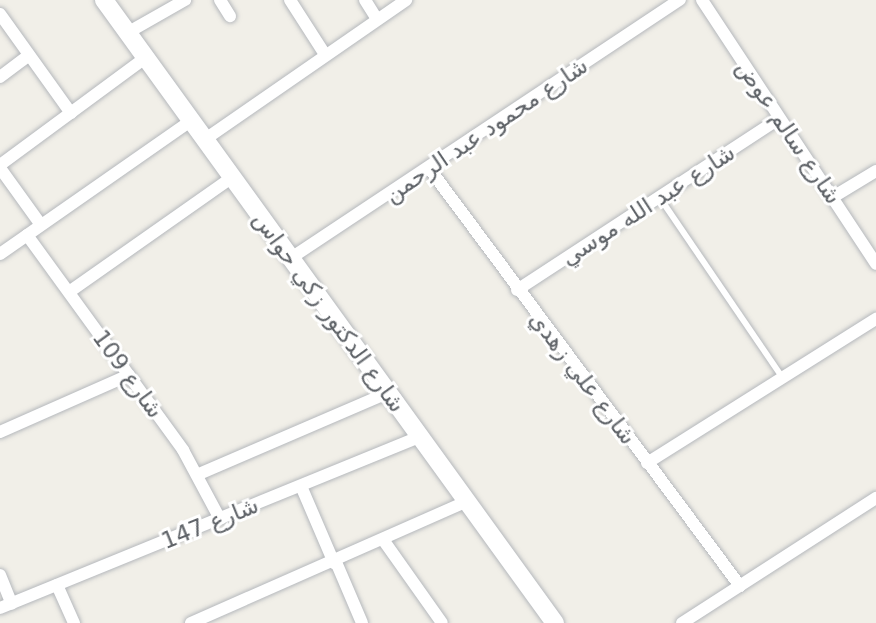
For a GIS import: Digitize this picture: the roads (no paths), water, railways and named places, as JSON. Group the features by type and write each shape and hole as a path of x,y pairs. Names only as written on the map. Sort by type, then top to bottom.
{"street":[{"name":"شارع الدكتور زكي حواس","path":"104,0 555,623"},
{"path":"127,33 185,0"},
{"path":"220,0 230,16"},
{"path":"290,0 324,53"},
{"path":"365,0 377,19"},
{"path":"204,139 324,53 405,0"},
{"name":"شارع سالم عوض","path":"702,0 876,264"},
{"name":"شارع محمود عبد الرحمن","path":"291,258 674,2"},
{"path":"0,14 71,113"},
{"path":"0,77 29,55"},
{"path":"41,225 0,167 145,58"},
{"name":"شارع عبد الله موسي","path":"517,290 778,119"},
{"path":"0,254 191,121"},
{"name":"شارع علي زهدي","path":"429,168 517,290 740,586"},
{"path":"833,197 876,171"},
{"path":"69,292 231,178"},
{"name":"شارع 109","path":"27,235 199,474 220,519"},
{"path":"647,463 876,319"},
{"path":"0,432 129,375"},
{"path":"199,474 387,393"},
{"name":"شارع 147","path":"6,606 419,437"},
{"path":"301,486 362,623"},
{"path":"682,623 876,498"},
{"path":"191,623 384,541 467,501"},
{"path":"384,541 442,623"},
{"path":"0,575 6,606"},
{"path":"57,585 74,623"}],"lane":[{"path":"660,198 783,378"}]}
